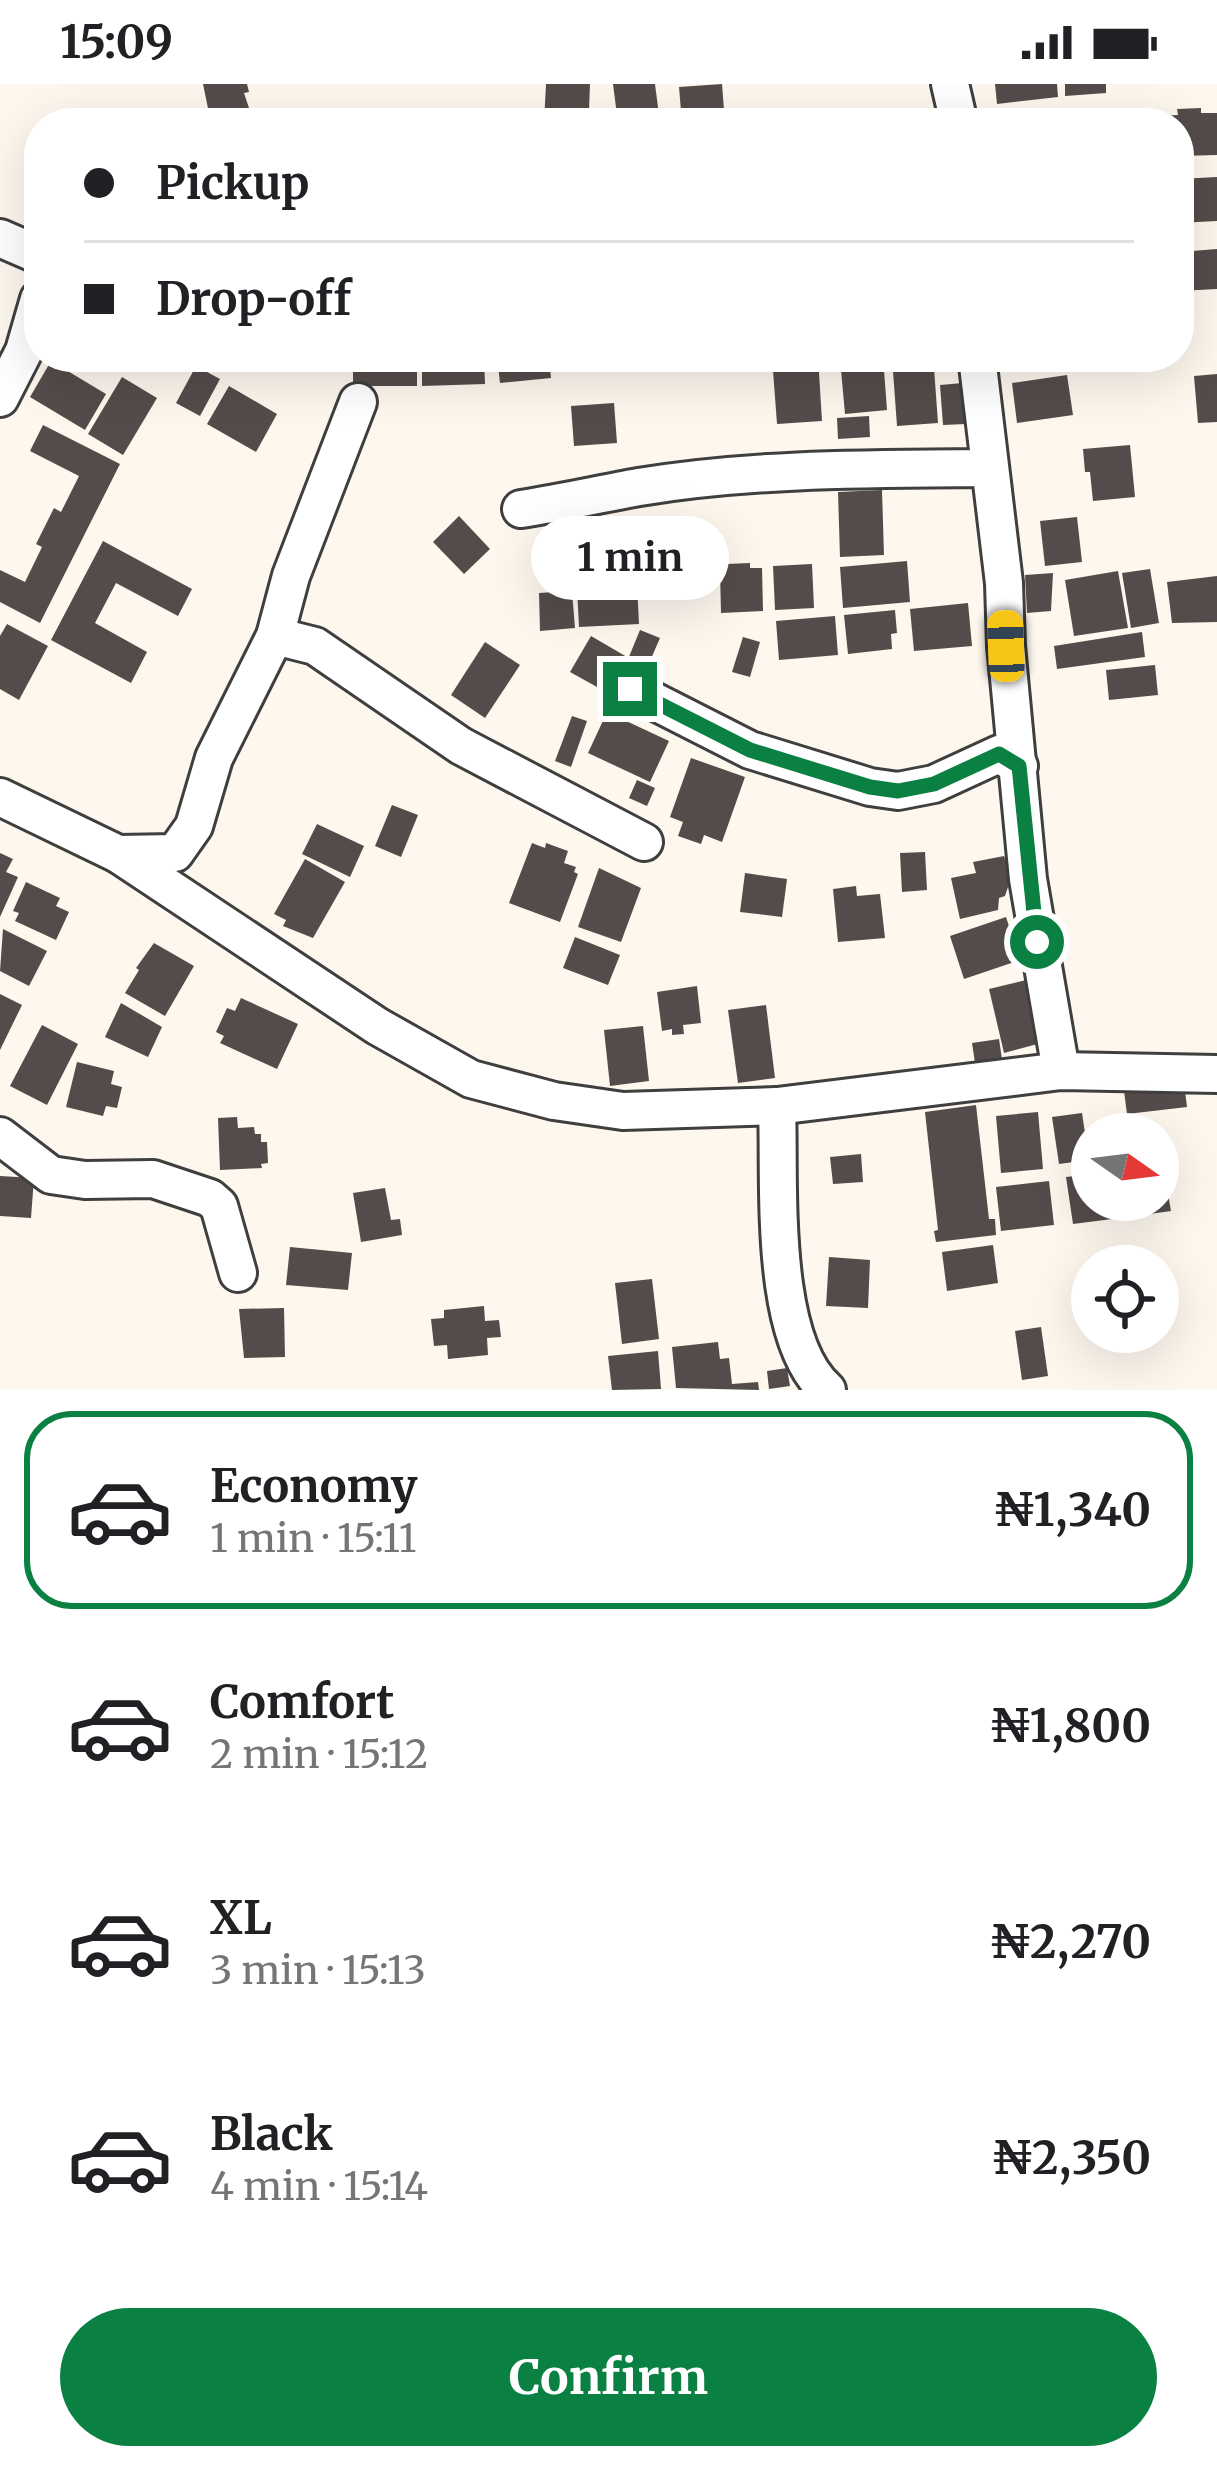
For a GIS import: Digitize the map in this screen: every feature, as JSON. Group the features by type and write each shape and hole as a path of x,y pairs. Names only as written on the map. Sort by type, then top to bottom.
{"street":[{"path":"0,398 24,351"},
{"path":"979,372 1004,583 1034,921 1061,1071"},
{"path":"118,854 175,853 186,840 214,758 275,636 291,576 358,402"},
{"path":"521,509 640,487 740,476 989,468"},
{"path":"275,636 315,646 461,746 644,842"},
{"path":"630,689 750,750 870,787 898,791 934,784 999,754 1019,766"},
{"path":"0,797 118,854 377,1026 471,1079 554,1101 623,1111 777,1106 1061,1071 1217,1074"},
{"path":"777,1106 787,1318 812,1377 827,1390"},
{"path":"0,1136 51,1175 85,1180 153,1179 210,1198 219,1207 238,1273"}],"building":[{"path":"203,84 247,84 249,92 244,93 249,108 208,108"},
{"path":"546,84 590,84 589,108 545,108"},
{"path":"613,84 655,84 658,108 616,108"},
{"path":"722,84 724,108 681,108 679,87"},
{"path":"995,84 1057,84 1058,97 997,104"},
{"path":"1065,84 1106,84 1106,93 1065,96"},
{"path":"1194,108 1217,113 1217,155 1194,156"},
{"path":"1217,177 1217,221 1194,222 1194,178"},
{"path":"1217,249 1217,289 1194,290 1194,251"},
{"path":"45,372 69,372 106,394 85,430 30,397"},
{"path":"193,372 220,379 200,416 176,403"},
{"path":"353,372 417,372 417,386 353,386"},
{"path":"422,372 485,372 485,384 422,386"},
{"path":"499,372 550,372 551,378 500,383"},
{"path":"773,372 819,372 822,421 777,424"},
{"path":"841,372 884,372 887,410 845,414"},
{"path":"893,372 934,372 938,423 897,426"},
{"path":"1217,374 1217,422 1198,423 1194,376"},
{"path":"1067,375 1073,415 1017,423 1012,383"},
{"path":"122,377 157,398 123,455 88,434"},
{"path":"963,383 966,424 943,425 940,385"},
{"path":"229,386 277,414 256,452 207,424"},
{"path":"614,403 617,443 574,446 571,406"},
{"path":"869,416 870,437 838,439 837,418"},
{"path":"43,425 120,464 40,623 0,602 0,570 25,582 42,547 36,544 54,508 61,512 79,476 30,451"},
{"path":"1130,445 1135,497 1093,501 1083,449"},
{"path":"882,490 884,555 840,557 838,492"},
{"path":"459,516 490,549 464,574 433,542"},
{"path":"1077,517 1082,562 1045,566 1040,521"},
{"path":"103,541 192,589 178,616 116,583 95,623 147,652 131,683 51,640"},
{"path":"907,561 910,602 843,608 840,567"},
{"path":"750,563 750,568 762,568 763,611 721,613 720,571 727,571 727,564"},
{"path":"812,564 814,608 775,610 773,566"},
{"path":"1150,569 1159,623 1131,628 1122,573"},
{"path":"1118,571 1128,628 1074,636 1065,580"},
{"path":"1053,573 1051,611 1027,613 1025,575"},
{"path":"1217,576 1217,622 1172,623 1167,582"},
{"path":"637,584 639,624 579,627 577,588"},
{"path":"572,591 575,628 540,631 539,593"},
{"path":"968,603 972,646 914,651 910,609"},
{"path":"895,610 897,633 891,634 892,649 848,654 844,615"},
{"path":"835,616 838,655 779,660 776,621"},
{"path":"7,624 48,646 19,700 0,689 0,636"},
{"path":"640,630 660,638 640,684 621,676"},
{"path":"1142,632 1145,657 1057,669 1054,646"},
{"path":"591,636 627,657 606,692 570,672"},
{"path":"743,637 760,642 750,677 732,672"},
{"path":"485,642 520,665 485,718 451,695"},
{"path":"1155,665 1158,695 1109,700 1106,670"},
{"path":"607,712 669,741 650,782 588,753"},
{"path":"572,716 587,721 571,767 555,761"},
{"path":"691,758 745,777 722,842 704,835 701,844 678,836 683,822 670,817"},
{"path":"637,780 655,788 647,806 629,798"},
{"path":"392,805 418,815 401,857 375,846"},
{"path":"317,824 364,846 350,877 302,854"},
{"path":"532,843 568,851 564,863 576,867 578,874 560,922 509,903"},
{"path":"925,852 927,890 902,892 900,853"},
{"path":"0,853 13,859 6,872 18,877 0,917"},
{"path":"1004,856 1012,875 998,910 960,919 951,878 976,873 973,862"},
{"path":"305,859 345,882 313,938 283,926 286,920 274,914"},
{"path":"599,868 641,888 621,942 578,927"},
{"path":"745,873 787,879 782,917 740,912"},
{"path":"26,882 60,898 56,906 69,912 56,940 15,921 19,913 13,911"},
{"path":"856,886 857,896 880,894 885,938 838,942 833,889"},
{"path":"1006,917 1020,960 964,979 950,936"},
{"path":"3,929 47,951 29,986 0,971"},
{"path":"575,937 620,955 608,985 563,968"},
{"path":"154,943 194,966 165,1016 125,993"},
{"path":"1030,979 1045,1042 1004,1053 989,989"},
{"path":"697,986 701,1023 683,1025 684,1034 662,1031 657,992"},
{"path":"0,994 22,1005 0,1050"},
{"path":"241,998 298,1024 277,1069 220,1043 224,1036 216,1032 227,1008 235,1011"},
{"path":"121,1003 162,1027 148,1057 105,1037"},
{"path":"766,1005 775,1078 738,1083 728,1010"},
{"path":"42,1025 78,1044 47,1105 10,1086"},
{"path":"643,1026 649,1081 610,1086 604,1030"},
{"path":"999,1039 1002,1059 975,1063 972,1043"},
{"path":"77,1062 114,1071 111,1084 122,1087 117,1108 106,1106 103,1116 66,1107"},
{"path":"1184,1083 1187,1107 1127,1113 1124,1091"},
{"path":"976,1105 989,1219 995,1219 996,1235 936,1242 925,1112"},
{"path":"1038,1112 1043,1169 1001,1173 996,1116"},
{"path":"1071,1114 1071,1162 1059,1164 1052,1117"},
{"path":"237,1117 238,1128 254,1127 261,1142 267,1142 268,1163 261,1164 262,1168 220,1170 218,1118"},
{"path":"861,1154 863,1182 833,1184 830,1157"},
{"path":"0,1176 34,1178 31,1218 0,1216"},
{"path":"1049,1181 1054,1225 1001,1231 996,1187"},
{"path":"385,1188 391,1220 400,1219 402,1235 361,1242 353,1193"},
{"path":"993,1245 998,1283 947,1291 942,1252"},
{"path":"290,1247 352,1253 348,1290 286,1285"},
{"path":"829,1257 870,1260 868,1308 826,1306"},
{"path":"652,1279 659,1339 622,1344 615,1283"},
{"path":"484,1306 485,1321 499,1320 501,1337 487,1338 488,1355 448,1359 447,1345 434,1346 431,1319 444,1318 444,1310"},
{"path":"284,1308 285,1357 244,1358 239,1309"},
{"path":"1041,1327 1048,1376 1022,1380 1015,1331"},
{"path":"718,1342 720,1359 729,1358 732,1384 758,1382 759,1390 676,1388 672,1347"},
{"path":"658,1351 661,1389 612,1390 608,1356"},
{"path":"787,1368 790,1386 769,1389 767,1371"}],"route":[{"path":"630,689 750,750 870,787 898,791 934,784 991,755 999,754 1019,766 1037,942"}]}
